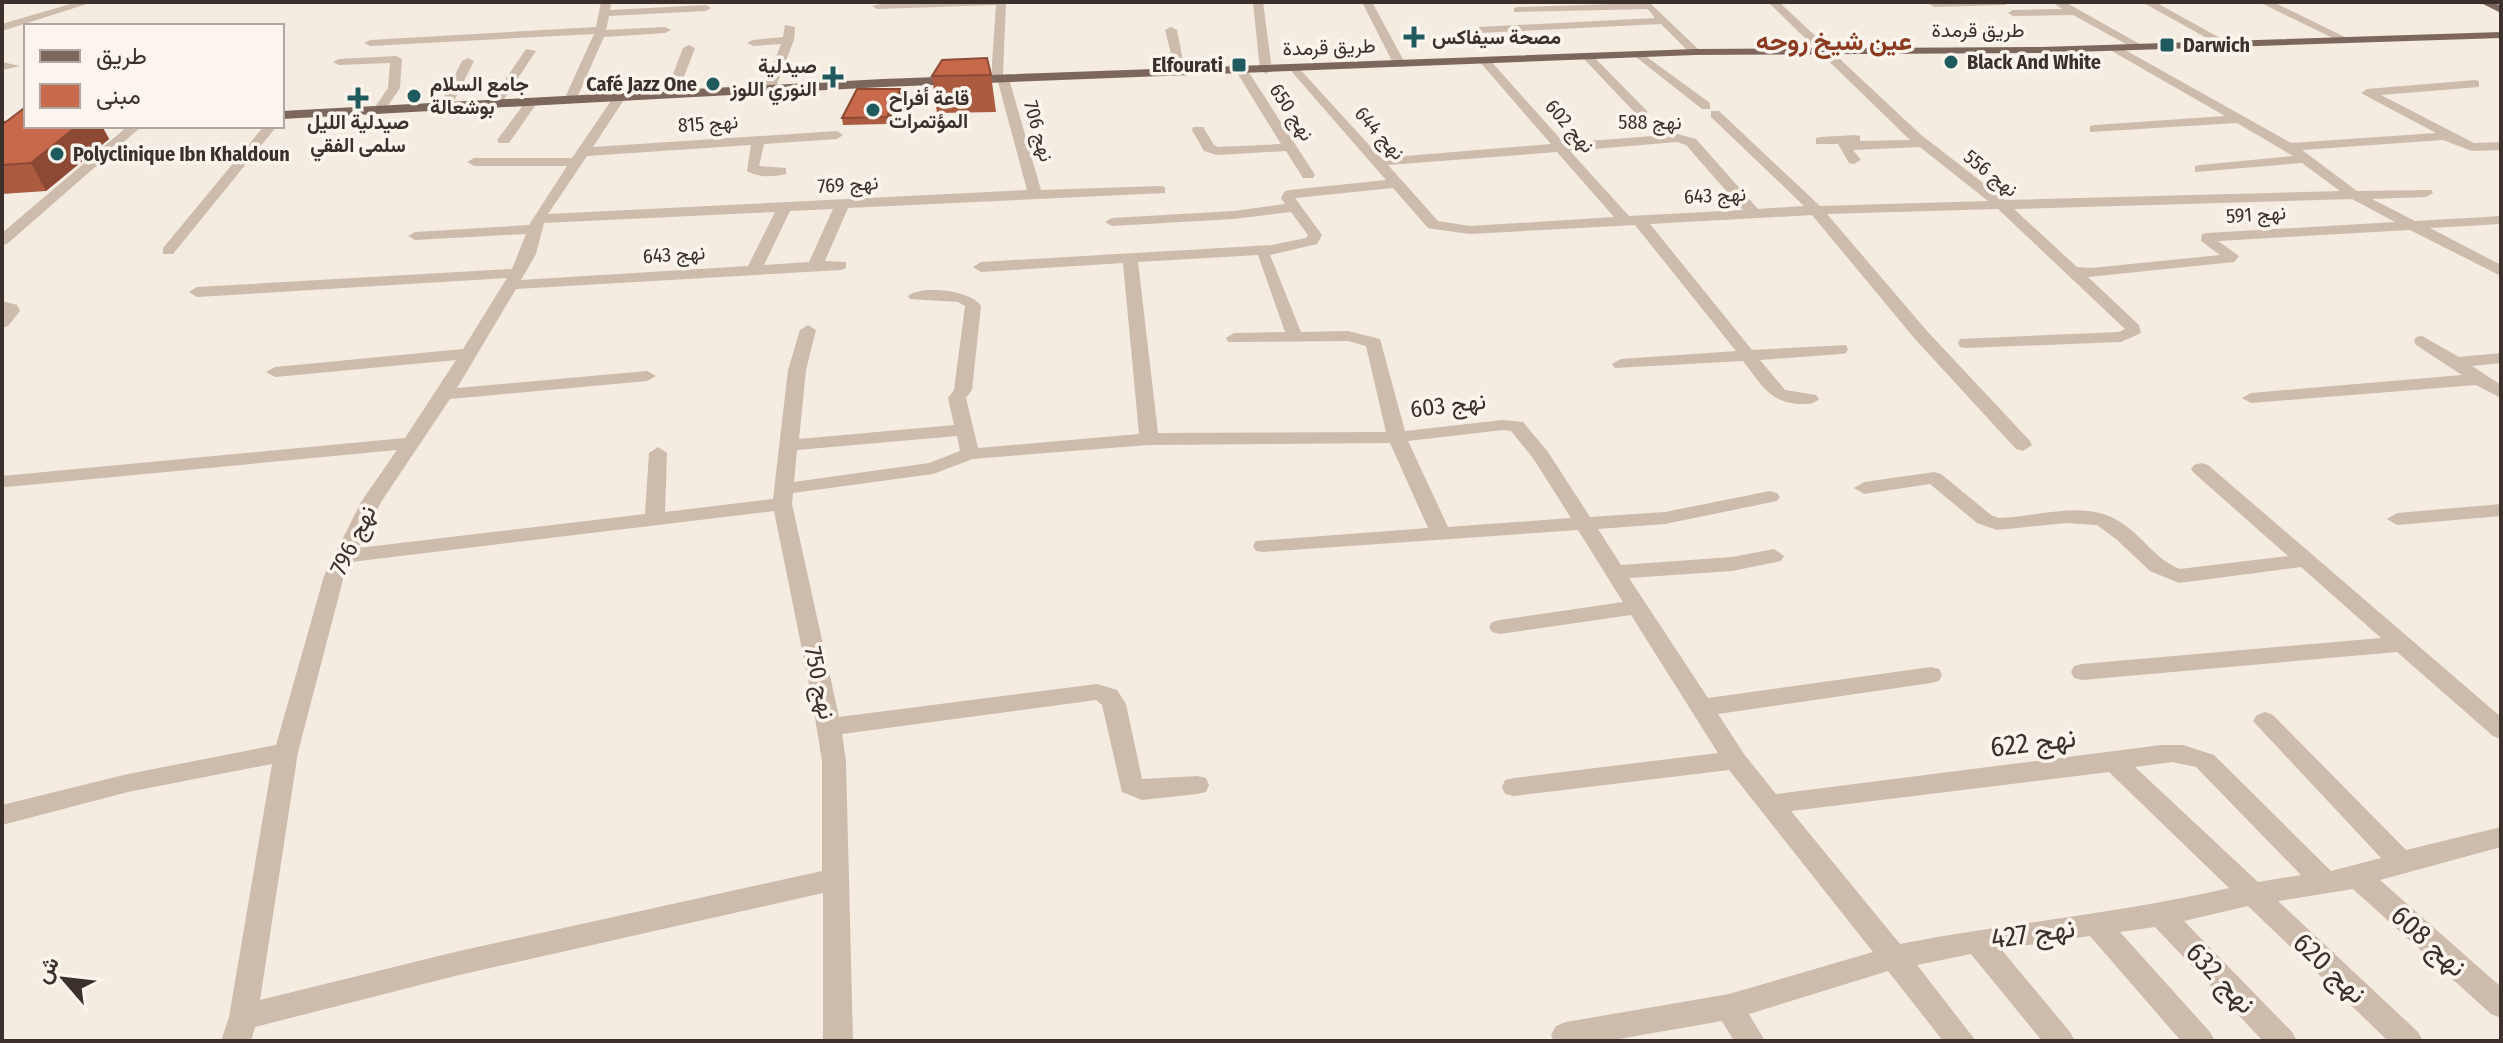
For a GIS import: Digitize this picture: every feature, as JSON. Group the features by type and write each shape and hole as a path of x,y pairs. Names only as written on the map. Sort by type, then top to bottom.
{"main road":[{"path":"2486,2 2501,8"},
{"name":"طريق قرمدة","path":"284,115 769,89 1695,52 2114,48 2501,34"},
{"path":"2,125 24,124"}],"street":[{"path":"2,28 88,2"},
{"path":"877,6 999,2"},
{"name":"نهج 706","path":"999,2 1000,79 1035,193"},
{"path":"1258,2 1266,70"},
{"path":"1367,2 1400,65"},
{"name":"نهج 556","path":"1773,2 1918,140 2001,204 2072,271 2136,321"},
{"path":"1931,2 2005,2"},
{"path":"2057,2 2139,47"},
{"path":"2147,2 2225,44"},
{"path":"2264,2 2343,39"},
{"path":"1518,10 1648,4 1661,21 1695,52"},
{"path":"570,100 601,32 605,7 706,8"},
{"path":"2013,13 2077,11"},
{"path":"1478,30 1661,21"},
{"path":"370,43 665,30"},
{"path":"1171,30 1182,73"},
{"path":"753,43 788,33 769,89"},
{"path":"671,95 689,48"},
{"path":"2114,48 2289,147 2354,195 2501,271"},
{"path":"494,105 530,51"},
{"path":"1640,55 1710,110 1816,210 1921,335 2023,445"},
{"path":"1588,57 1643,114"},
{"path":"339,62 396,59 394,88 379,110"},
{"path":"445,107 468,61"},
{"name":"نهج 602","path":"1485,61 1631,220 1783,397 1810,399"},
{"name":"نهج 644","path":"1296,69 1433,225"},
{"name":"نهج 650","path":"1242,71 1308,175"},
{"path":"2445,136 2442,131 2367,93 2475,84"},
{"name":"نهج 796","path":"239,1029 286,752 334,576 371,502 444,394 514,279 537,224 619,98"},
{"path":"504,140 531,103"},
{"path":"2095,129 2240,119"},
{"path":"2,241 134,128"},
{"path":"168,251 269,128"},
{"path":"1198,130 1209,148 1217,151 1291,147"},
{"name":"نهج 815","path":"474,162 578,157 759,139 837,135"},
{"path":"2289,147 2445,136 2472,147 2501,146"},
{"name":"نهج 588","path":"1377,162 1665,138 1686,140 1754,213"},
{"path":"759,139 752,168 759,172 781,171"},
{"path":"1821,141 1918,140"},
{"path":"1854,160 1842,146 1918,140"},
{"path":"2200,169 2304,159"},
{"path":"981,267 1272,250 1303,244 1312,241 1315,235 1288,196 1296,191 1397,183"},
{"name":"نهج 769","path":"415,236 537,224 1035,193 1160,190"},
{"name":"نهج 643","path":"1433,225 1470,230 1816,210 2426,193"},
{"path":"815,266 842,205"},
{"path":"1112,222 1234,215 1293,207"},
{"path":"754,269 784,209"},
{"name":"نهج 591","path":"2072,271 2091,273 2229,259 2231,256 2208,241 2207,237 2406,223 2501,220"},
{"path":"1264,257 1295,337"},
{"path":"1130,258 1149,439"},
{"name":"نهج 643","path":"197,292 841,265"},
{"path":"1966,343 2121,337 2133,333 2136,321 2091,273"},
{"path":"916,296 961,297 973,306 963,390 957,398 970,454"},
{"path":"2,306 12,311 2,323"},
{"name":"نهج 750","path":"808,330 797,370 782,496 830,727 834,761 838,1041"},
{"path":"1234,338 1348,336 1374,343 1397,437 1440,532"},
{"path":"2422,341 2501,393"},
{"path":"1621,364 1840,349"},
{"path":"275,372 467,354"},
{"path":"2455,363 2501,358"},
{"path":"444,394 647,376"},
{"path":"2251,398 2480,379"},
{"name":"نهج 603","path":"346,556 655,519 933,468 970,454 1149,439 1397,437 1517,426 1541,456 1735,760 1961,1041"},
{"path":"788,445 963,430"},
{"path":"7,481 411,443"},
{"path":"655,519 658,453"},
{"path":"2201,469 2501,730"},
{"path":"1864,488 1934,478 1984,519 1997,524 2098,518 2113,526 2161,571 2179,576 2305,560"},
{"path":"1263,546 1556,524 1584,526 1665,518 1770,497"},
{"path":"2397,519 2501,510"},
{"path":"1616,572 1732,564 1774,556"},
{"path":"1500,627 1636,607"},
{"path":"2082,672 2402,644"},
{"path":"1700,708 1931,675"},
{"path":"830,727 1097,692 1109,696 1114,704 1131,785 1142,790 1197,785"},
{"path":"2265,721 2401,862"},
{"path":"2,815 128,783 286,752"},
{"name":"نهج 622","path":"1770,804 2173,752 2189,754 2205,761 2324,881"},
{"path":"1514,787 1735,760"},
{"path":"2114,762 2252,894"},
{"name":"نهج 427","path":"1566,1035 1729,1007 1896,957 1977,941 2161,915 2252,894 2358,877 2401,862 2501,837"},
{"name":"نهج 608","path":"2358,877 2501,1005"},
{"path":"239,1029 455,964 835,879"},
{"name":"نهج 620","path":"2252,894 2408,1041"},
{"name":"نهج 632","path":"2161,915 2282,1041"},
{"path":"2096,924 2200,1041"},
{"path":"1977,941 2060,1041"},
{"path":"1729,1007 1750,1041"}],"building":[{"path":"987,58 991,75 932,76 942,60"},
{"name":"قاعة أفراح المؤتمرات","path":"857,89 900,89 887,117 842,118"},
{"path":"24,109 24,128 75,128 31,163 2,165 2,125"}],"place":[{"name":"مصحة سيفاكس","path":"1414,37"},
{"name":"Darwich","path":"2167,45"},
{"name":"Black And White","path":"1951,62"},
{"name":"Elfourati","path":"1239,65"},
{"name":"صيدلية النوري اللوز","path":"833,77"},
{"name":"Café Jazz One","path":"713,84"},
{"name":"جامع السلام بوشعالة","path":"414,96"},
{"name":"صيدلية الليل سلمى الفقي","path":"358,98"},
{"name":"قاعة أفراح المؤتمرات","path":"873,110"},
{"name":"Polyclinique Ibn Khaldoun","path":"57,154"}],"district":[{"name":"عين شيخ روحه","path":"1834,41"}]}
